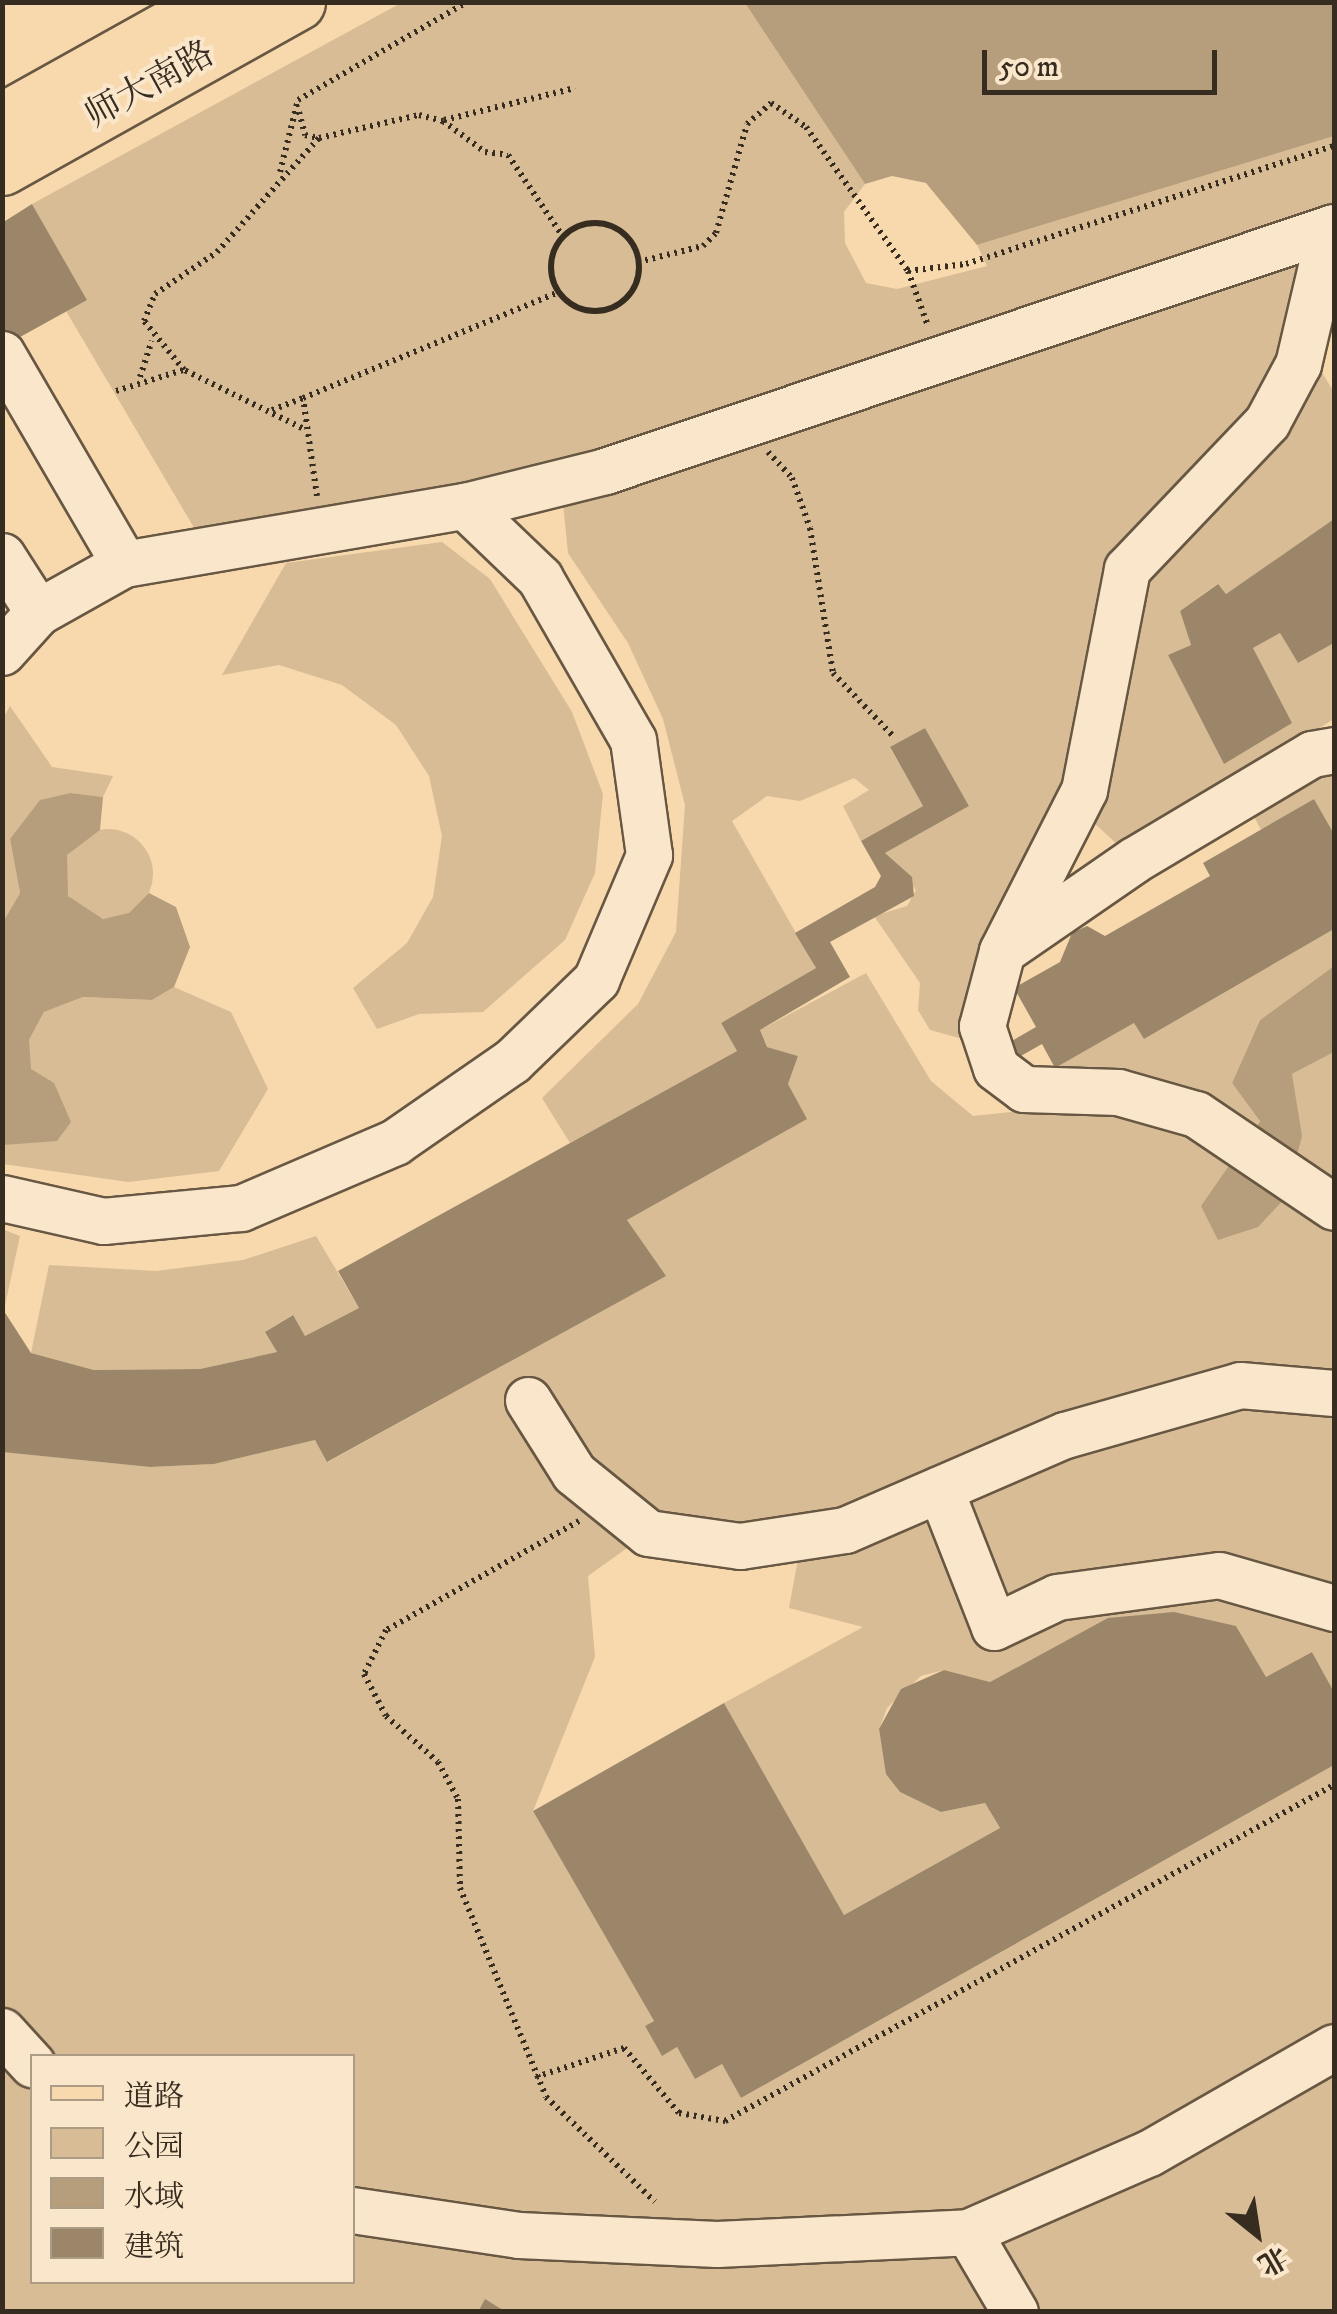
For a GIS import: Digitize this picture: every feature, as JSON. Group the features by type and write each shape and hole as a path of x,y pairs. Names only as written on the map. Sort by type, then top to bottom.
{"main road":[{"name":"师大南路","path":"2,121 216,2"},
{"name":"师大南路","path":"2,167 297,2"}],"street":[{"path":"2,652 38,612 124,564 323,526 465,506 743,425 1332,228"},
{"path":"1328,1192 1196,1114 1118,1092 1024,1089 996,1068 982,1026 1002,951 1084,790 1127,569 1267,422 1298,364 1332,228"},
{"path":"2,354 124,564"},
{"path":"2,1198 103,1221 241,1208 396,1142 512,1061 596,980 649,855 633,740 540,578 465,506"},
{"path":"2,556 38,612"},
{"path":"1002,951 1134,860 1334,750"},
{"path":"528,1400 574,1473 648,1532 740,1546 845,1530 1065,1435 1240,1385 1334,1394"},
{"path":"940,1489 994,1627 1057,1597 1219,1574 1334,1608"},
{"path":"2,2031 30,2062"},
{"path":"355,2210 519,2235 694,2243 968,2232 1149,2153 1334,2047"},
{"path":"968,2232 1014,2312"}],"path":[{"path":"280,174 298,100 467,2"},
{"path":"442,120 575,88"},
{"path":"298,100 305,135 319,138 419,115 442,120 485,152 508,155 563,237"},
{"path":"638,262 703,246 716,233 747,124 771,103 806,127 908,271 940,358"},
{"path":"302,428 184,370 152,341 144,321 155,294 217,252 280,174 319,138"},
{"path":"908,271 966,264 1334,146"},
{"path":"603,224 627,237 638,262 633,289 612,307 583,309 559,292 551,264 563,237 603,224"},
{"path":"270,410 559,292"},
{"path":"139,378 152,341"},
{"path":"116,391 139,378 184,370"},
{"path":"304,398 302,428 323,526"},
{"path":"743,425 792,478 804,512 833,674 894,736"},
{"path":"608,1501 386,1630 364,1674 386,1716 438,1762 458,1798 460,1888 536,2078 694,2243"},
{"path":"536,2078 624,2048 679,2114 725,2121 1334,1785"}],"green space":[{"path":"401,3 745,3 865,184 844,212 845,243 866,283 897,289 987,266 977,245 1334,136 1334,261 1313,358 1334,392 1334,519 1226,594 1217,584 1180,611 1191,645 1168,655 1224,763 1291,722 1253,648 1280,633 1298,663 1334,643 1334,719 1306,736 1334,750 1334,834 1314,799 1261,830 1244,797 1134,860 1077,807 982,1026 959,1038 930,1030 918,1010 920,983 874,916 907,906 916,890 885,853 969,806 925,728 890,748 923,806 861,841 843,806 869,790 854,778 800,801 767,796 732,821 816,968 721,1023 737,1051 570,1143 542,1098 638,1004 676,932 685,805 663,719 628,643 568,553 561,483 206,548 66,311 87,300 32,204"},
{"path":"442,542 490,579 572,712 603,794 595,873 565,940 483,1012 419,1014 377,1029 353,988 407,943 433,897 442,836 429,776 396,725 342,685 279,665 222,675 286,563"},
{"path":"10,706 52,767 113,776 103,797 71,793 10,839 20,893 3,922 2,720"},
{"path":"108,829 140,842 153,874 140,906 108,919 76,906 63,874 76,842"},
{"path":"1334,929 1334,966 1260,1020 1232,1083 1260,1120 1242,1145 1055,1068 1134,1023 1144,1039"},
{"path":"866,973 931,1081 973,1116 1117,1101 1187,1129 1230,1162 1294,1094 1292,1074 1334,1052 1334,1692 1312,1652 1266,1677 1236,1626 1108,1619 990,1682 944,1670 921,1676 887,1708 879,1730 887,1774 900,1792 941,1812 985,1803 1000,1828 844,1915 724,1703 863,1627 789,1608 802,1537 648,1533 588,1576 595,1657 533,1811 654,2021 645,2026 662,2055 677,2047 695,2079 722,2064 741,2098 1334,1765 1334,2311 506,2312 485,2300 478,2312 3,2312 3,1452 150,1467 214,1464 315,1440 328,1462 665,1276 627,1220 806,1119 788,1084 798,1056 767,1047 760,1030"},
{"path":"174,987 231,1012 268,1089 219,1171 128,1182 3,1164 2,1145 25,1138 29,1040 44,1012 83,997 152,1000"},
{"path":"2,1229 20,1236 4,1310 2,1309"},
{"path":"316,1236 359,1308 305,1336 292,1315 265,1332 277,1352 200,1369 94,1370 31,1353 49,1265 156,1271 243,1260"}],"water":[{"path":"745,3 1334,3 1334,136 977,245 926,183 892,176 865,184"},
{"path":"71,793 103,797 100,830 67,855 68,896 103,919 129,913 149,893 176,907 190,947 174,987 152,1000 83,997 44,1012 29,1040 31,1069 54,1083 71,1122 57,1141 3,1145 3,922 20,893 10,839 40,800"},
{"path":"1334,966 1334,1052 1292,1074 1302,1136 1286,1197 1258,1227 1218,1240 1201,1206 1260,1121 1232,1083 1260,1020"}],"building":[{"path":"32,204 87,300 2,347 2,223"},
{"path":"1334,519 1334,643 1298,663 1280,633 1253,648 1292,723 1224,764 1168,655 1191,645 1180,611 1218,584 1226,594"},
{"path":"925,728 969,806 885,853 912,877 914,896 830,942 850,977 760,1030 767,1047 798,1056 788,1084 807,1119 627,1220 666,1276 327,1462 315,1440 214,1464 150,1467 2,1452 2,1308 31,1353 94,1370 200,1369 277,1352 265,1332 293,1315 305,1336 359,1308 338,1271 737,1051 721,1023 816,968 795,933 875,887 881,876 861,841 923,806 890,747"},
{"path":"1314,799 1334,834 1334,929 1144,1039 1134,1023 1055,1068 1042,1044 1019,1057 1010,1042 1036,1027 1014,988 1060,962 1072,933 1087,926 1105,936 1210,876 1203,863"},
{"path":"1174,1612 1236,1626 1266,1677 1312,1652 1334,1692 1334,1765 741,2098 722,2064 695,2079 677,2047 662,2056 645,2026 654,2021 533,1811 724,1703 844,1915 1000,1828 985,1803 941,1812 900,1792 886,1774 879,1729 901,1689 944,1670 990,1682 1108,1618"},
{"path":"485,2299 506,2312 478,2312"}]}
